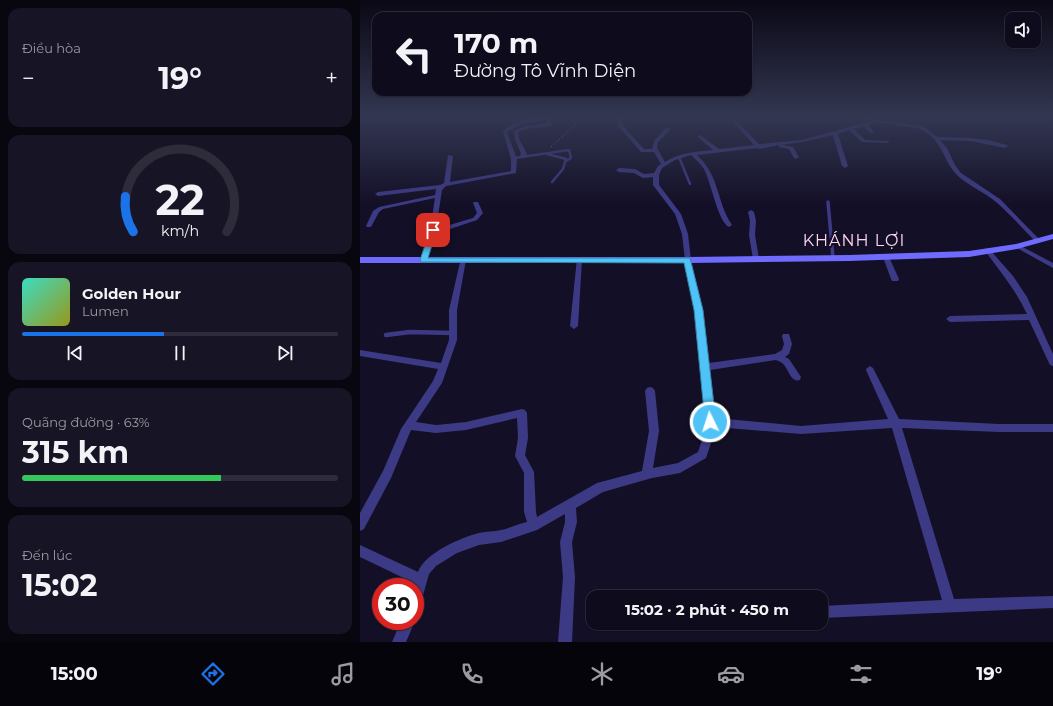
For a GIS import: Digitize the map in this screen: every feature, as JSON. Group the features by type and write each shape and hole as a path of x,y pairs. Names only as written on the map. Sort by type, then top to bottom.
{"main road":[{"path":"360,260 688,260 886,257 989,252 1053,236"}],"street":[{"path":"378,194 444,186 514,172 514,158 510,146"},
{"path":"520,146 524,154 522,157"},
{"path":"638,146 643,152 655,150"},
{"path":"655,146 655,150 664,164"},
{"path":"712,146 717,150"},
{"path":"422,578 424,571 432,562 454,549 479,539 501,536 534,525 601,487 680,468 702,455 708,437 710,422 699,310 688,260 685,234 678,214 656,185 656,175 664,164 692,153 765,146"},
{"path":"784,146 791,148 796,157"},
{"path":"839,146 845,166"},
{"path":"942,146 952,166 959,174 998,200 1037,240"},
{"path":"692,153 707,168 723,217 729,225"},
{"path":"424,260 432,233 439,190 444,186 450,156"},
{"path":"619,170 635,171 643,176 656,175"},
{"path":"369,226 376,211 381,208 438,196"},
{"path":"432,233 475,219 480,213 476,203"},
{"path":"751,212 753,220 752,234 756,259"},
{"path":"1017,246 1053,266"},
{"path":"989,252 1010,278 1023,298 1053,363"},
{"path":"886,257 895,279"},
{"path":"360,525 387,474 404,432 437,383 444,367 453,340 454,310 463,260"},
{"path":"574,326 579,260"},
{"path":"950,319 1032,317"},
{"path":"705,366 777,357 786,352 788,344 786,336"},
{"path":"360,353 444,367"},
{"path":"777,357 786,361 797,376"},
{"path":"870,370 892,419 896,423 950,606"},
{"path":"647,475 654,431 650,391"},
{"path":"409,426 436,429 466,426 522,413 523,438 520,456 529,472 530,512 534,525"},
{"path":"710,422 801,430 896,423 999,428 1053,428"},
{"path":"565,642 569,577 566,542 571,522 570,505"},
{"path":"360,551 417,578"},
{"path":"828,612 1053,602"},
{"path":"399,642 404,630"}],"lane":[{"path":"514,158 569,150 572,158 566,161 563,169 552,182"},
{"path":"544,153 566,159 566,161"},
{"path":"679,157 690,184"},
{"path":"828,202 833,258"},
{"path":"386,335 410,332 454,333"}],"path":[{"path":"538,154 553,146"}],"district":[{"name":"KHÁNH LỢI","path":"854,240"}],"route":[{"path":"433,230 424,260 688,260 699,310 711,418 710,422"}]}
